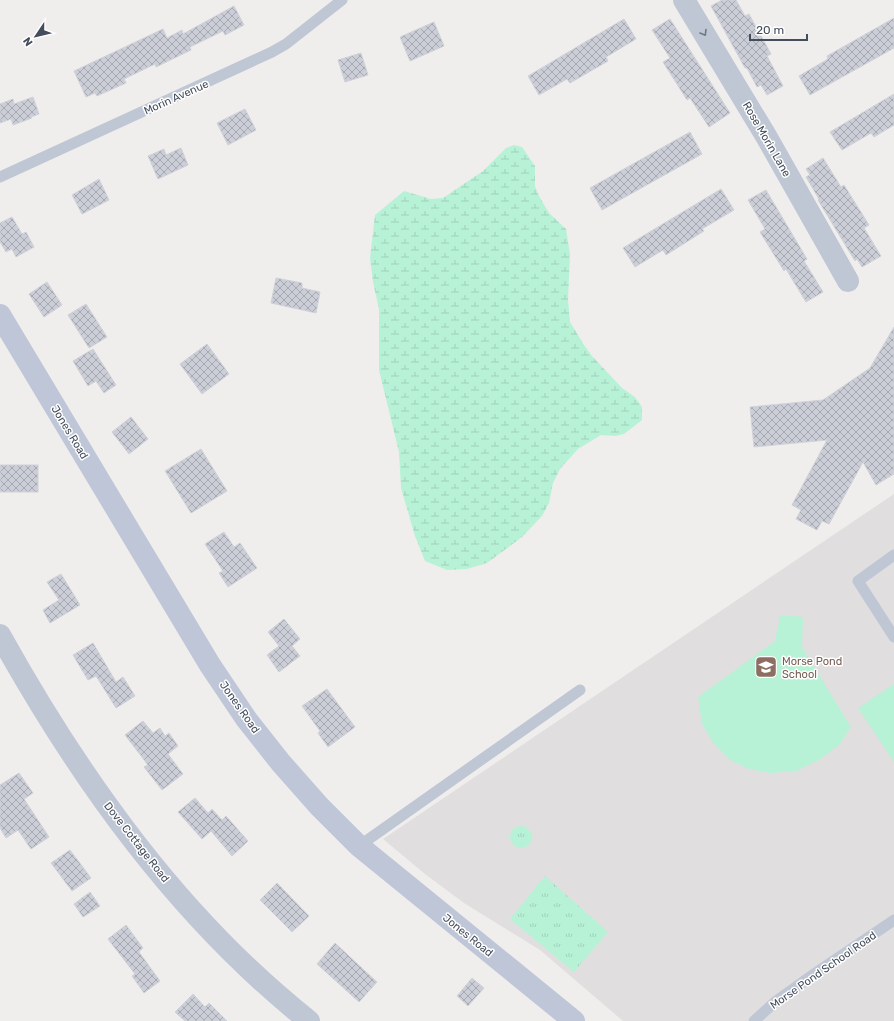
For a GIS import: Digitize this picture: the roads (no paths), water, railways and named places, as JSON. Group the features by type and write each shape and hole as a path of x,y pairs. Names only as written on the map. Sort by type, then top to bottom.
{"main road":[{"name":"Jones Road","path":"0,315 210,665 247,720 281,763 314,801 359,846 574,1021"}],"street":[{"name":"Rose Morin Lane","path":"684,0 766,136 848,280"},
{"name":"Dove Cottage Road","path":"0,635 55,729 102,797 147,858 195,913 244,964 291,1007 309,1021"}],"lane":[{"name":"Morin Avenue","path":"0,177 272,52 286,44 342,0"},
{"path":"894,555 858,581 894,637"},
{"path":"359,846 580,690"},
{"name":"Morse Pond School Road","path":"754,1021 775,1002 894,920"}],"place":[{"name":"Morse Pond School","path":"766,667"}]}
